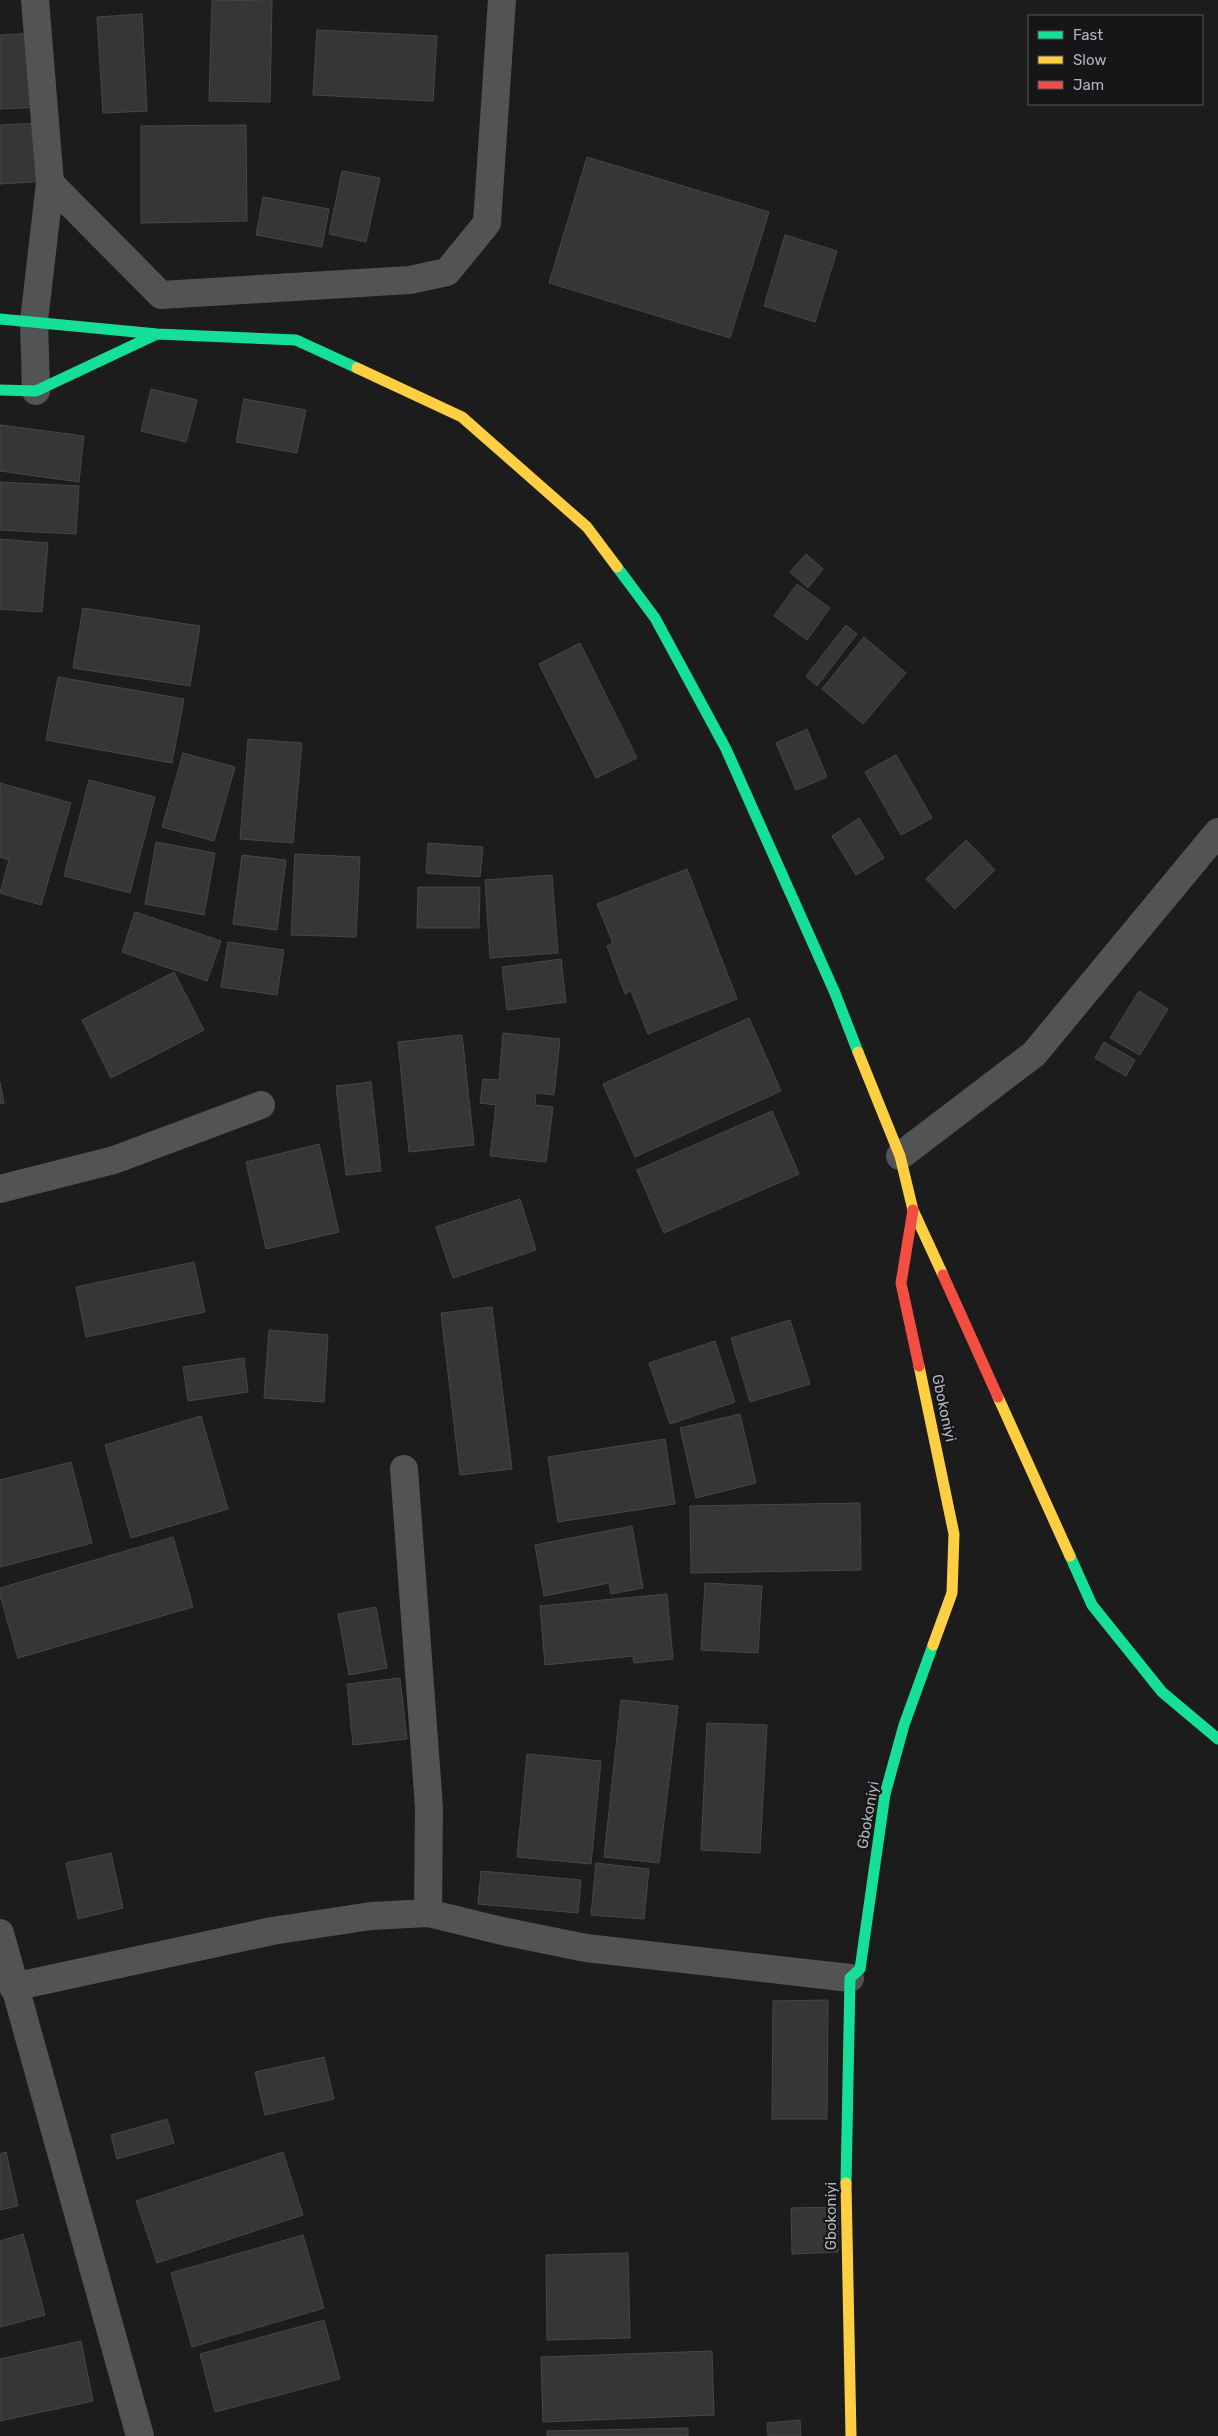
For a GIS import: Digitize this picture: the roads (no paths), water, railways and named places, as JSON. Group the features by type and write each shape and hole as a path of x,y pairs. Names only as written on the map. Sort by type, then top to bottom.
{"main road":[{"path":"0,319 157,334 296,340 462,417 587,527 655,618 726,749 835,992 900,1156 913,1210 1092,1605 1162,1692 1218,1739"},
{"path":"0,390 36,391 157,334"},
{"name":"Gbokoniyi","path":"851,2436 845,2212 850,1978 860,1969 887,1785 904,1725 952,1592 954,1534 901,1282 913,1210"}],"street":[{"path":"34,0 50,183 34,321 36,391"},
{"path":"50,183 161,295 410,280 447,272 487,223 502,0"},
{"path":"900,1156 1034,1054 1218,832"},
{"path":"0,1189 114,1160 261,1105"},
{"path":"404,1469 429,1807 428,1913"},
{"path":"13,1986 272,1932 371,1916 428,1913 502,1931 586,1948 850,1978"},
{"path":"0,1932 13,1986 140,2436"}]}
